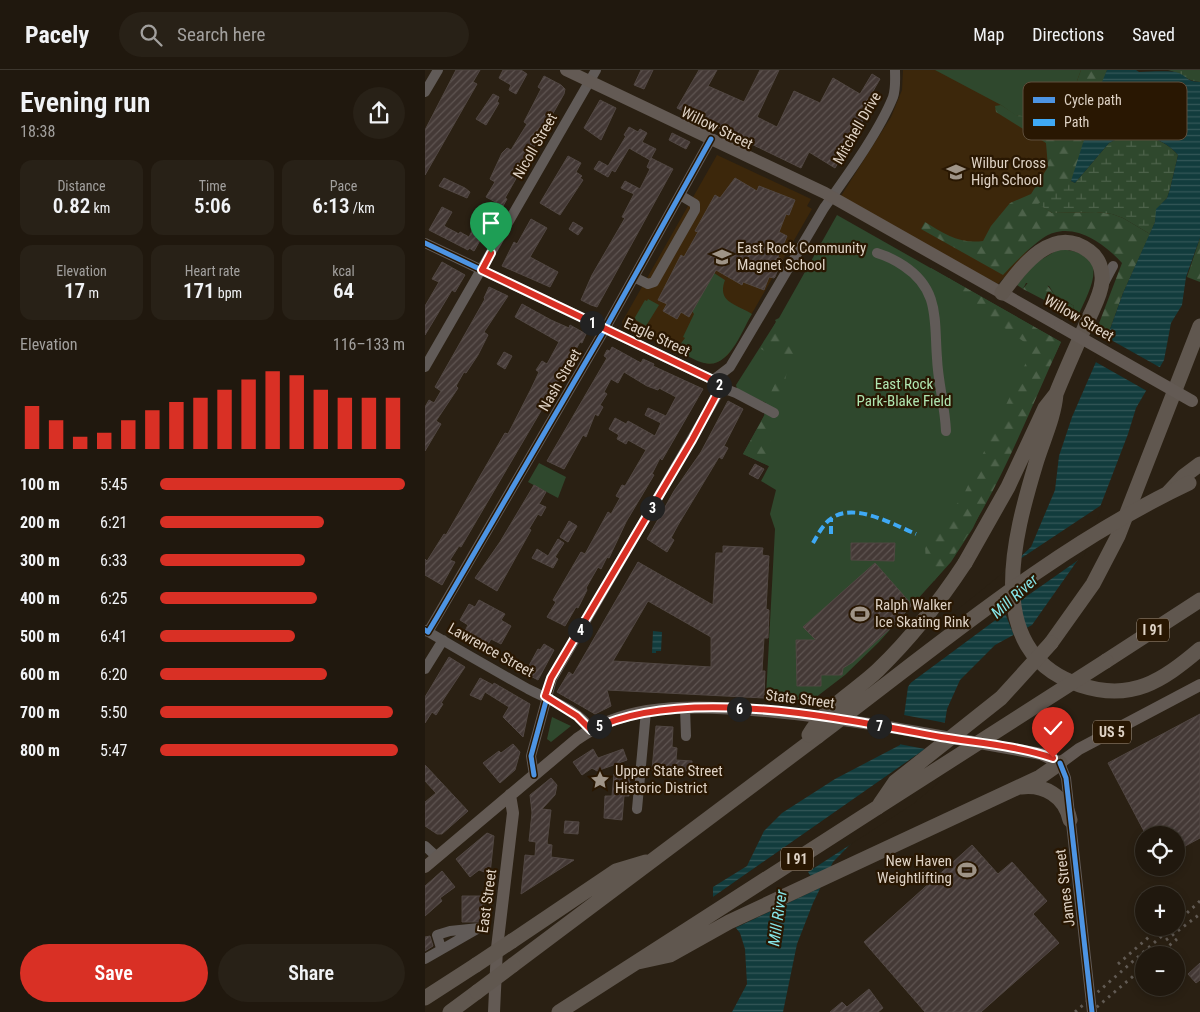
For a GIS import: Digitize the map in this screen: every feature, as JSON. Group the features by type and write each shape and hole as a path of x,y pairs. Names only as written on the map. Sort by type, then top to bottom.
{"highway":[{"path":"811,739 821,718 867,679 901,646 940,599 965,563 1008,487 1045,408 1056,394 1101,289 1102,274 1096,258 1081,246 1061,242 1037,252 1002,293"},
{"path":"878,807 895,782 1001,698 1051,643 1084,598 1118,536 1200,326"},
{"path":"1056,394 1054,411 1029,488 1012,574 1011,596 1016,621 1025,642 1040,662 1061,677 1086,687 1111,691 1138,688 1159,680 1200,649"},
{"path":"450,1012 811,739 1060,556 1115,521 1191,479 1200,464"},
{"name":"I 91","path":"719,918 878,807 1200,600"},
{"path":"559,1012 637,962 670,955 719,918 873,854 1040,776 1060,763"},
{"path":"1014,788 1032,786 1049,791 1064,804 1070,820"},
{"path":"425,998 617,871 652,860"}],"main road":[{"name":"Willow Street","path":"566,70 593,75 711,139 832,198 1196,403"},
{"name":"US 5","path":"1060,763 1079,749 1200,685"},
{"name":"State Street","path":"425,867 570,744 591,730 621,718 646,711 685,708 733,708 785,713 902,730 1041,754 1060,763"},
{"name":"East Street","path":"494,1012 497,948 513,813 510,795"}],"street":[{"path":"425,92 438,70"},
{"name":"Mitchell Drive","path":"717,384 719,373 730,367 815,221 832,198 890,102 895,85 895,70"},
{"name":"Nicoll Street","path":"425,367 593,75"},
{"name":"Nash Street","path":"427,631 605,329 711,139"},
{"path":"634,276 648,284 654,282 695,210 695,204 679,195"},
{"name":"Eagle Street","path":"425,243 605,329 774,413"},
{"path":"877,253 887,256 916,274 929,290 933,306 937,359 946,430"},
{"path":"1101,289 1113,266"},
{"path":"533,775 531,756 551,678 695,434 717,384"},
{"name":"Lawrence Street","path":"427,631 545,696 577,716 591,730"},
{"path":"425,669 443,640"},
{"path":"685,708 686,736"},
{"path":"637,809 646,711"},
{"name":"James Street","path":"1060,763 1065,772 1092,1012"},
{"path":"425,846 437,857"},
{"path":"425,959 441,948"}],"shaded area":[{"name":"Wilbur Cross High School","path":"903,70 1096,70 1091,82 1023,82 1023,140 1068,140 1047,193 1123,218 1058,222 1033,244 998,284 839,199 891,117 902,90"},
{"name":"East Rock Community Magnet School","path":"717,155 811,199 807,206 812,209 728,355 718,362 708,364 623,325 622,322"}],"green space":[{"path":"935,70 1081,70 1077,82 1023,82 1023,116 1015,115 1001,105"},
{"path":"1081,70 1107,70 1104,82 1077,82"},
{"path":"1168,70 1200,70 1200,82 1191,80"},
{"path":"1001,105 1016,115 1023,116 1023,129 996,112 995,106"},
{"path":"1041,140 1087,140 1083,155 1069,184 1039,204 1052,213 1096,212 1112,214 1123,218 1150,234 1123,293 1109,332 1098,326 1122,263 1115,255 1096,241 1076,232 1054,233 1043,238 1033,246 1003,275 921,229 925,222 946,234 960,239 975,242 983,241 991,226 1010,203 1031,194 1048,167 1046,143"},
{"path":"1115,140 1156,140 1172,149 1178,155 1167,198 1157,209 1155,222 1150,234 1123,218 1112,214 1096,212 1052,213 1038,204 1071,181 1075,183 1109,143"},
{"name":"East Rock Park-Blake Field","path":"837,215 1061,342 973,528 951,562 879,642 845,675 811,701 766,697 775,529 770,514 776,490 761,481 769,466 743,454 764,416 766,403 737,389 736,385 776,322 775,320 779,318"},
{"path":"1200,238 1200,282 1187,277"},
{"path":"1059,249 1076,252 1086,257 1092,264 1094,273 1092,283 1077,318 1071,314 1074,306 1054,294 1049,286 1026,283 1023,289 1017,285 1034,264"},
{"path":"931,268 1061,342 1020,435 989,497 973,527 934,581 926,566 925,544 963,496 1030,354 1030,346 952,291 929,271"},
{"path":"714,273 725,280 723,293 725,298 752,314 728,355 721,361 713,364 701,362 676,350 685,338 683,337 694,314 692,311"},
{"path":"1030,280 1043,280 1054,294 1074,306 1071,314 1023,289"},
{"path":"648,299 659,305 646,326 634,319 645,300 647,301"},
{"path":"776,322 794,355 788,367 780,398 776,403 766,403 785,362 761,349"},
{"path":"764,416 770,420 771,426 769,466 743,454"},
{"path":"539,463 566,477 558,498 528,482"},
{"path":"552,717 571,726 551,742 547,739"}],"water":[{"name":"Mill River","path":"1107,70 1136,70 1139,72 1175,72 1195,82 1200,82 1200,238 1186,277 1182,305 1171,323 1164,360 1136,408 1128,434 1082,554 1032,625 995,645 960,680 947,709 940,753 833,862 813,903 797,944 783,1012 732,1012 747,984 745,949 740,933 713,899 713,887 747,866 764,831 782,813 835,779 900,745 908,687 919,670 986,589 1031,547 1055,490 1059,456 1072,417 1109,332 1123,293 1155,222 1156,209 1167,198 1170,189 1178,155 1157,140 1187,140 1187,82 1102,82"},
{"path":"1084,140 1115,140 1109,143 1075,183 1071,181"},
{"path":"653,631 662,632 661,651 656,651 656,653 652,653"}],"pier":[{"path":"1104,336 1161,368 1147,391 1094,361"},
{"path":"1103,504 1084,556 1017,603 1026,631 1015,638 1005,613 905,687 916,670 915,647 937,626 1004,572 1004,568 1021,553 1020,559"},
{"path":"904,715 946,723 942,755 946,773 935,786 913,804 808,872 811,877 834,866 824,886 733,929 710,899 925,749 899,744"}],"building":[{"path":"456,70 480,70 473,82 477,84 425,175 425,130"},
{"path":"503,70 521,70 527,74 516,94 509,90 511,85 499,78"},
{"path":"641,70 653,70 644,89 634,85"},
{"path":"699,70 717,70 708,86 744,102 760,70 779,70 757,117 777,127 794,91 820,103 833,78 860,94 872,74 880,79 869,98 874,102 835,168 809,152 801,168 677,108"},
{"path":"544,76 561,85 565,89 564,94 505,198 507,199 503,206 486,197 495,182 490,179 502,153 507,148 511,150 527,124 524,122 541,89 538,87"},
{"path":"493,94 499,97 497,102 499,103 486,125 476,119"},
{"path":"600,100 616,108 601,140 584,128"},
{"path":"629,127 638,132 640,129 647,133 642,142 656,149 650,160 629,148 615,172 612,170 608,177 594,169 599,161 608,166 626,136 624,135"},
{"path":"672,133 690,142 686,149 669,140"},
{"path":"568,156 581,163 576,172 582,176 580,178 583,180 560,215 540,203"},
{"path":"651,158 673,169 597,307 591,305 581,300 592,275 625,218 622,217 634,194 621,188 625,181 640,189 650,169 647,167"},
{"path":"444,178 470,192 467,198 439,186"},
{"name":"East Rock Community Magnet School","path":"735,178 757,191 759,186 795,200 789,215 786,214 779,232 787,236 778,257 782,259 775,277 769,277 764,290 743,282 742,285 716,270 689,317 681,312 677,319 663,311 667,304 658,300 681,255 684,257 698,232 695,231 715,195 720,198"},
{"path":"442,207 452,212 444,226 469,237 481,213 490,218 484,229 486,230 474,251 469,248 468,250 429,230"},
{"path":"531,219 547,228 530,257 558,272 550,287 502,266 514,242 517,244"},
{"path":"573,222 583,228 578,235 569,229"},
{"path":"442,262 465,275 455,292 452,290 425,335 425,306 439,282 432,279"},
{"path":"489,287 508,296 484,332 488,335 478,355 466,373 464,372 456,386 458,388 436,421 441,424 425,451 425,407 429,400 434,403 441,391 435,387 485,299"},
{"path":"522,304 551,320 569,328 570,325 586,334 557,383 555,381 544,401 545,404 461,547 459,546 450,560 455,562 442,585 425,575 425,559 427,561 444,534 446,535 505,433 508,434 539,372 536,370 542,361 547,364 559,342 515,317"},
{"path":"612,347 641,363 643,359 654,364 653,366 703,389 662,460 660,458 652,474 654,475 626,522 609,558 607,557 601,569 598,567 586,588 587,590 578,608 576,607 565,626 547,617 556,602 553,600 581,552 585,554 608,512 611,514 620,498 616,496 622,485 625,486 646,450 628,440 626,444 617,439 619,435 609,429 615,418 626,424 628,421 655,436 661,423 645,415 648,408 666,416 676,397 659,388 658,390 647,386 624,372 618,383 611,379 604,392 607,394 600,405 603,407 598,416 595,414 586,437 583,435 564,469 547,461 607,358 604,356 607,350 610,351"},
{"path":"504,352 512,356 505,369 497,364"},
{"path":"728,401 743,409 724,446 728,448 722,459 719,457 678,525 671,538 674,540 667,552 647,539 674,491 701,452"},
{"path":"755,464 764,469 758,479 749,474"},
{"path":"534,485 546,492 539,504 546,507 541,516 538,514 529,529 531,530 497,591 475,578 500,542"},
{"path":"569,521 577,526 568,542 560,537"},
{"path":"558,539 564,543 555,557 558,559 553,568 532,558 537,549 548,556"},
{"path":"851,543 895,543 894,561 851,560"},
{"path":"723,546 763,548 762,555 769,556 766,609 769,610 768,638 764,638 762,671 765,671 764,698 607,690 611,706 595,714 557,692 569,672 573,675 638,562 713,605 716,553 723,553","holes":["648,601 711,637 711,667 613,661"]},
{"name":"Ralph Walker Ice Skating Rink","path":"875,563 912,605 892,627 853,662 843,668 842,675 821,675 821,686 797,686 796,640 816,640 803,627"},
{"path":"479,600 505,614 501,620 511,626 501,644 491,639 487,646 464,633 468,625 460,620 469,604 475,607"},
{"path":"544,644 554,650 538,680 525,673 538,649 540,650"},
{"path":"449,657 465,667 441,703 443,704 436,715 432,712 425,723 425,697"},
{"path":"480,678 493,685 494,683 530,704 523,737 503,717 509,707 485,692 481,700 470,695"},
{"path":"1200,714 1200,838 1185,846 1185,826 1141,826 1108,763"},
{"path":"656,726 673,727 672,747 677,748 676,760 692,761 691,771 652,770"},
{"path":"513,744 520,752 515,770 500,783 483,763 499,751 501,753"},
{"path":"593,749 598,758 623,749 627,760 597,771 592,768 582,775 573,762"},
{"path":"425,765 468,811 442,834 437,834 425,826 425,802 436,793 425,781"},
{"path":"614,774 630,775 629,796 624,796 622,820 604,818 605,796 612,796"},
{"path":"551,778 557,785 555,795 542,809 551,810 547,844 552,845 551,857 574,860 521,894 525,855 535,856 536,842 529,841 532,813 530,795"},
{"path":"565,821 579,822 578,834 564,833"},
{"path":"487,833 494,836 490,874 479,870 470,877 456,859"},
{"path":"972,845 998,874 1012,862 1047,901 1033,914 1059,943 981,1012 925,1012 864,942"},
{"path":"442,871 455,887 440,898 442,901 425,916 425,886"},
{"path":"462,896 486,896 482,922 462,922"},
{"path":"430,936 433,946 425,951 425,937"},
{"path":"1200,963 1200,980 1196,983 1188,974"},
{"path":"869,989 883,1008 878,1012 830,1012 842,1002 847,1007"}],"railway":[{"path":"1185,915 1200,901"},
{"path":"1166,940 1200,914"},
{"path":"1118,964 1150,936"},
{"path":"1075,1012 1162,936"},
{"path":"1169,946 1177,939"},
{"path":"1091,1012 1135,975"}],"marked path":[{"path":"813,543 829,520 841,514 852,512 886,521 916,534"},
{"path":"831,518 831,534"}],"cycle path":[{"path":"425,630 428,632 437,617 605,329 711,139"},
{"path":"425,243 713,380 720,387 719,392 552,679 531,756 534,775"},
{"path":"1060,763 1066,778 1092,1012"}],"place":[{"name":"Wilbur Cross High School","path":"956,172"},
{"name":"East Rock Community Magnet School","path":"722,257"},
{"name":"Ralph Walker Ice Skating Rink","path":"860,614"},
{"name":"Upper State Street Historic District","path":"600,780"},
{"name":"New Haven Weightlifting","path":"967,870"}],"route":[{"path":"491,253 482,270 713,380 720,388 692,440 551,678 545,696 558,702 577,716 591,730 621,718 646,711 685,708 733,708 859,722 1041,754 1053,758"}]}
